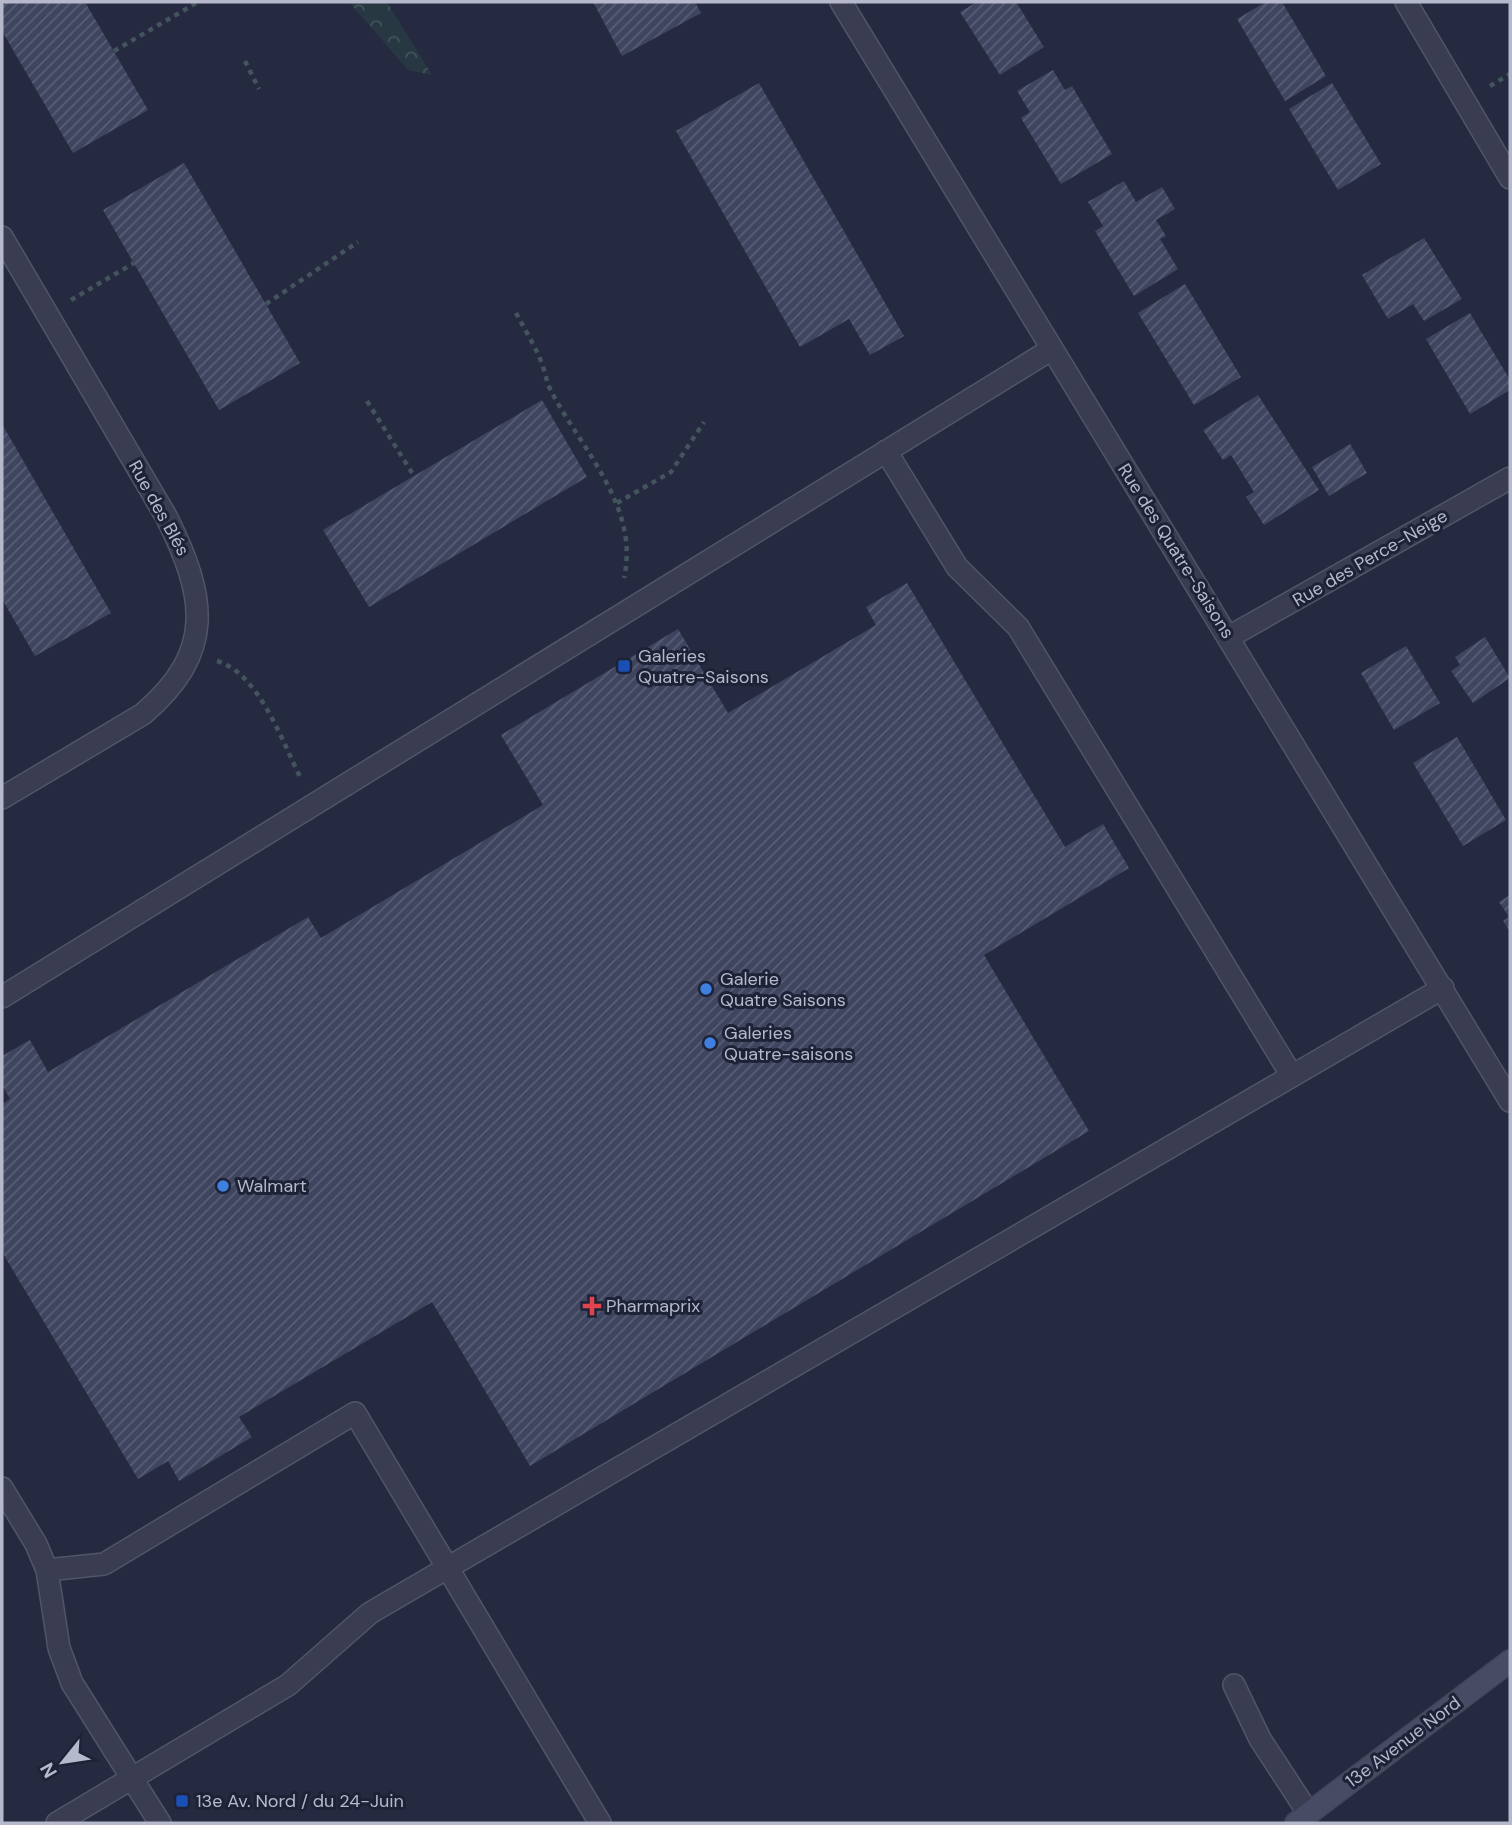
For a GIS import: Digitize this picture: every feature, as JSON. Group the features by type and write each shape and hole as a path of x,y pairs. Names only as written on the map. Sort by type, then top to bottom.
{"main road":[{"name":"13e Avenue Nord","path":"1302,1819 1510,1661"}],"street":[{"name":"Rue des Quatre-Saisons","path":"841,2 1510,1101"},
{"path":"1406,2 1510,178"},
{"name":"Rue des Blés","path":"2,798 143,714 172,686 190,653 197,630 198,600 188,562 167,518 47,314 5,250"},
{"path":"2,998 1052,349"},
{"path":"886,451 957,567 1018,627 1292,1076"},
{"name":"Rue des Perce-Neige","path":"1229,637 1510,478"},
{"path":"57,1823 288,1685 370,1613 1443,988"},
{"path":"47,1570 104,1563 355,1413 591,1820"},
{"path":"2,1488 36,1544 47,1570 60,1648 72,1683 160,1823"},
{"path":"1234,1685 1302,1819"}],"path":[{"path":"114,51 198,2"},
{"path":"245,61 258,89"},
{"path":"265,304 358,242"},
{"path":"47,314 134,262"},
{"path":"516,313 541,362 551,391 617,503 626,528 628,560 615,618"},
{"path":"367,401 414,476"},
{"path":"617,503 671,472 704,422"},
{"path":"190,653 224,663 243,676 275,726 313,805"}],"green space":[{"path":"349,2 387,2 432,75 408,70"}],"building":[{"path":"2,2 85,2 148,110 73,153 2,31"},
{"path":"593,2 695,2 701,13 622,56"},
{"path":"977,2 1016,2 1044,47 1000,75 960,12"},
{"path":"1266,2 1282,2 1326,76 1285,101 1237,19"},
{"path":"1053,70 1065,90 1072,86 1112,154 1061,184 1021,118 1030,112 1017,91"},
{"path":"759,83 904,336 870,355 849,319 800,347 676,131"},
{"path":"1332,83 1381,164 1338,190 1289,109"},
{"path":"184,163 300,363 219,410 103,210"},
{"path":"1124,181 1136,202 1162,187 1175,209 1156,220 1166,236 1160,239 1178,269 1134,296 1095,231 1103,226 1088,202"},
{"path":"1424,238 1462,299 1424,321 1413,304 1388,319 1362,275"},
{"path":"1185,284 1241,377 1194,405 1138,313"},
{"path":"1470,313 1510,380 1510,390 1470,414 1426,339"},
{"path":"1258,395 1319,490 1264,525 1246,497 1254,492 1231,455 1223,460 1203,430"},
{"path":"542,400 587,477 369,607 323,530"},
{"path":"2,424 111,613 35,656 2,599"},
{"path":"1350,444 1367,473 1329,496 1312,467"},
{"name":"Galeries Quatre-saisons","path":"907,583 1065,847 1103,824 1129,868 984,955 1089,1131 530,1466 432,1302 239,1417 252,1437 179,1481 168,1461 138,1479 2,1252 2,1104 10,1099 2,1085 2,1056 30,1040 48,1072 308,917 321,938 543,805 501,735 678,629 728,713 876,625 866,607"},
{"path":"1485,637 1510,678 1473,703 1451,671 1460,665 1455,657"},
{"path":"1406,646 1440,703 1394,730 1361,673"},
{"path":"1457,737 1506,820 1463,846 1413,763"},
{"path":"1510,895 1510,932 1503,921 1509,917 1499,902"}],"place":[{"name":"Galeries Quatre-Saisons","path":"624,666"},
{"name":"Galerie Quatre Saisons","path":"706,989"},
{"name":"Galeries Quatre-saisons","path":"710,1043"},
{"name":"Walmart","path":"223,1186"},
{"name":"Pharmaprix","path":"592,1306"},
{"name":"13e Av. Nord / du 24-Juin","path":"182,1801"}]}
